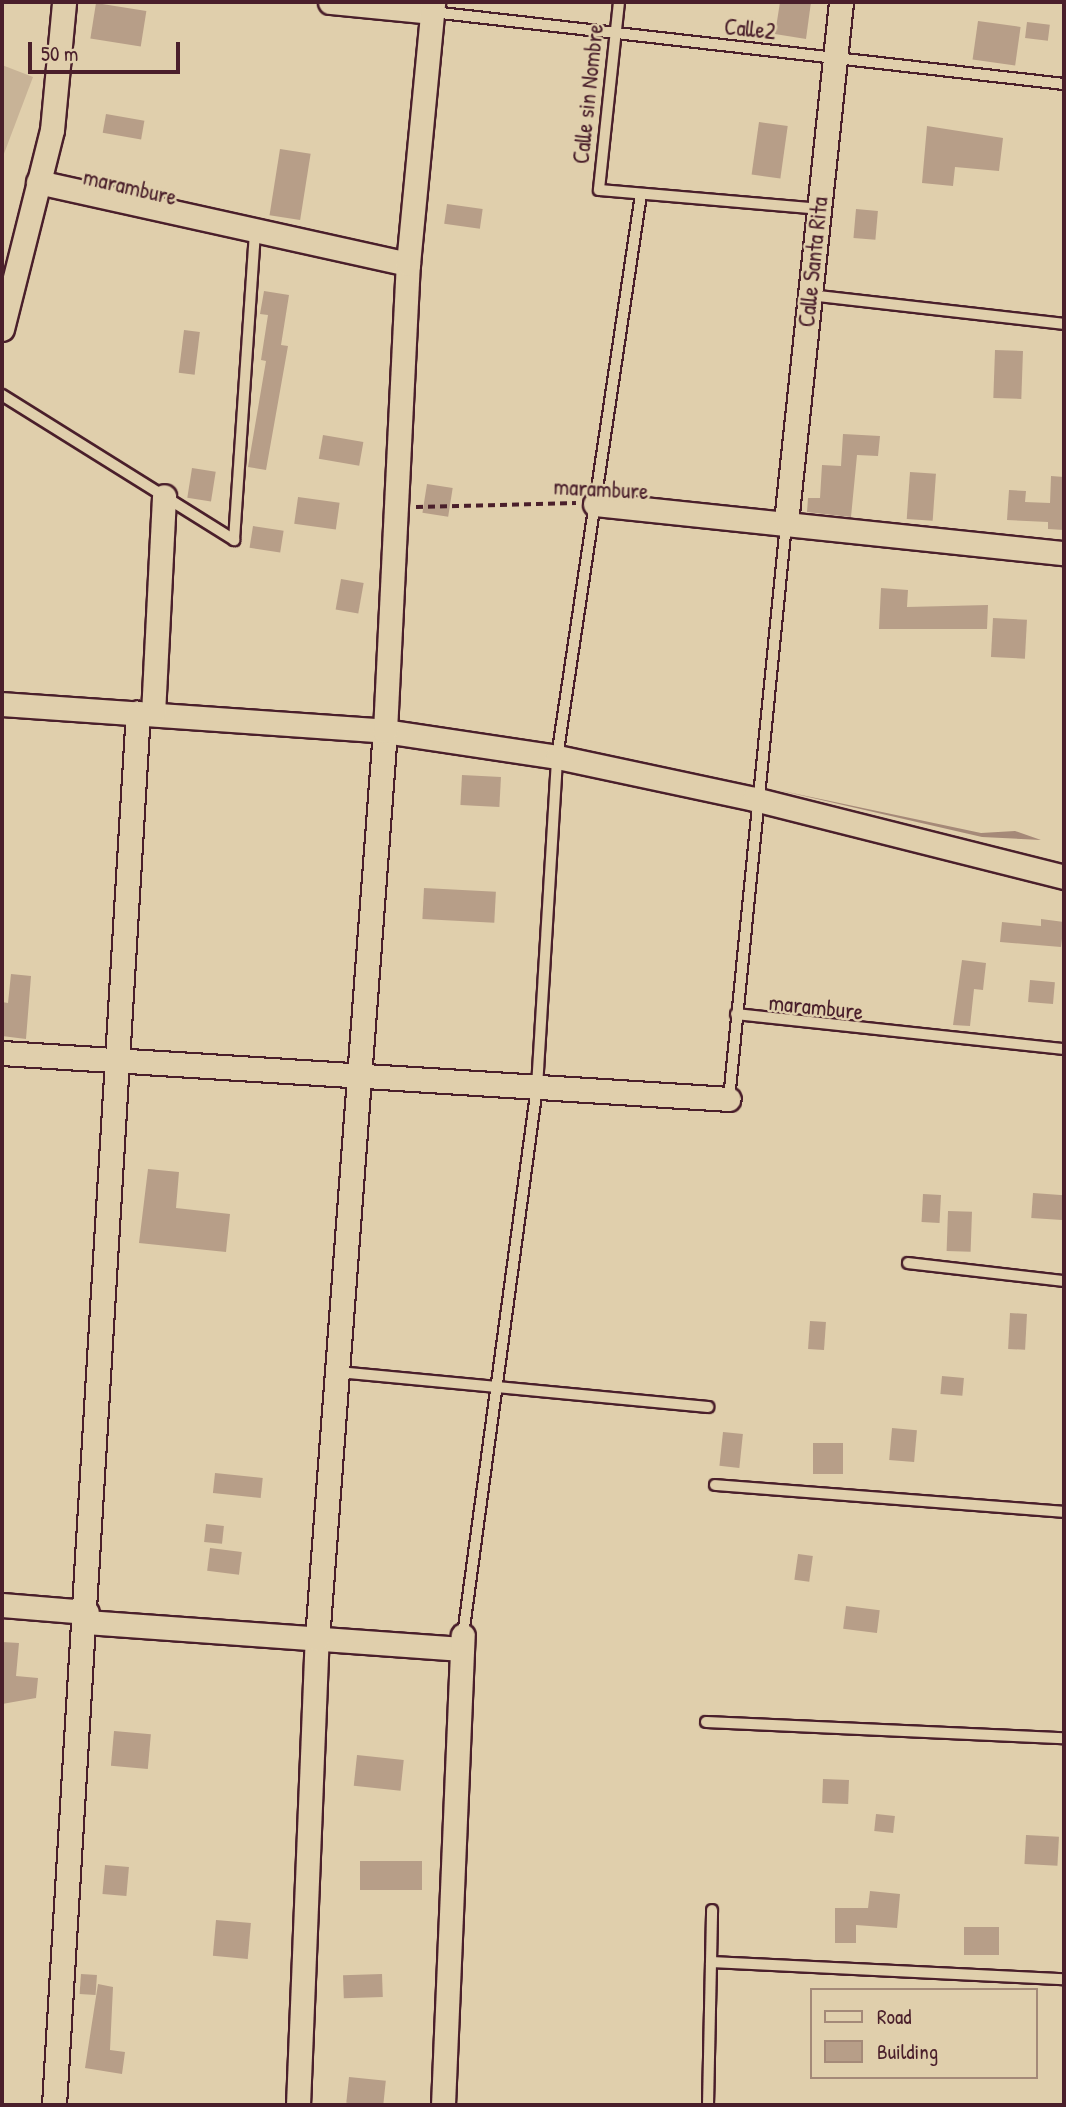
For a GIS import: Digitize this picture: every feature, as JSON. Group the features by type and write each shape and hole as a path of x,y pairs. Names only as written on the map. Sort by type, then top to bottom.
{"street":[{"path":"2,329 52,130 64,2"},
{"path":"298,2105 317,1639 385,731 408,264 433,7 330,2"},
{"name":"Calle Santa Rita","path":"786,522 841,2"},
{"path":"38,182 408,264"},
{"path":"54,2105 87,1617 114,1060 164,496"},
{"path":"592,503 1064,553"},
{"path":"2,704 385,731 557,757 754,799 1064,877"},
{"path":"2,1053 729,1099"},
{"path":"2,1605 87,1617 317,1639 463,1642 443,2105"}],"lane":[{"name":"Calle sin Nombre","path":"619,2 599,190 641,194"},
{"name":"Calle2","path":"433,7 616,36 1064,84"},
{"path":"463,1642 537,1087 557,757 592,503 641,194 819,209"},
{"path":"2,395 234,540 254,232"},
{"path":"810,295 1064,324"},
{"path":"729,1099 754,799 786,522"},
{"path":"736,1014 1064,1049"},
{"path":"908,1263 1064,1281"},
{"path":"338,1372 708,1407"},
{"path":"715,1485 1064,1512"},
{"path":"706,1722 1064,1738"},
{"path":"708,2105 712,1910"},
{"path":"711,1962 1064,1979"}],"path":[{"name":"marambure","path":"405,508 592,503"}],"shaded area":[{"path":"2,65 33,77 2,159"},
{"path":"778,790 981,833 1015,831 1041,840 982,837"}],"building":[{"path":"780,2 811,2 806,39 775,34"},
{"path":"96,3 146,11 141,47 90,39"},
{"path":"978,21 1021,27 1015,66 973,60"},
{"path":"1027,22 1050,25 1048,41 1025,38"},
{"path":"106,114 144,121 141,139 103,133"},
{"path":"759,122 788,126 780,179 752,174"},
{"path":"927,126 1003,138 999,171 955,167 953,186 922,183"},
{"path":"280,149 311,154 300,220 270,215"},
{"path":"447,204 483,209 480,229 444,224"},
{"path":"856,209 878,211 875,240 853,238"},
{"path":"264,291 289,295 281,345 288,346 266,470 248,467 266,361 261,360 268,315 260,314"},
{"path":"184,330 200,332 195,375 179,373"},
{"path":"995,350 1023,351 1021,399 993,398"},
{"path":"843,434 880,436 878,456 857,455 851,517 807,512 808,498 820,498 822,465 841,466"},
{"path":"323,435 363,442 359,466 319,459"},
{"path":"192,468 216,472 211,501 187,498"},
{"path":"910,472 936,474 933,521 907,519"},
{"path":"1051,476 1064,477 1064,530 1048,529 1048,522 1007,520 1009,490 1026,491 1025,502 1050,503"},
{"path":"427,484 453,488 448,517 422,513"},
{"path":"298,497 340,503 336,530 294,524"},
{"path":"253,526 284,531 280,553 250,548"},
{"path":"341,579 364,583 358,614 336,610"},
{"path":"881,588 908,590 907,607 988,605 987,629 879,629"},
{"path":"993,618 1027,620 1025,659 991,657"},
{"path":"462,775 501,777 499,807 460,805"},
{"path":"424,888 496,892 494,923 422,919"},
{"path":"1041,919 1064,922 1061,947 1000,942 1002,922 1041,926"},
{"path":"962,960 986,963 983,990 974,989 970,1026 953,1025"},
{"path":"11,974 31,976 26,1039 2,1036 2,1002 8,1003"},
{"path":"1030,980 1055,982 1053,1004 1028,1002"},
{"path":"148,1169 179,1172 176,1208 230,1214 226,1252 139,1243"},
{"path":"1033,1193 1064,1195 1062,1220 1031,1218"},
{"path":"923,1194 941,1195 940,1223 922,1222"},
{"path":"948,1211 972,1212 971,1252 947,1251"},
{"path":"1010,1313 1027,1314 1025,1350 1008,1349"},
{"path":"810,1321 826,1322 824,1350 808,1349"},
{"path":"942,1376 964,1378 962,1396 940,1394"},
{"path":"892,1428 917,1430 914,1462 889,1460"},
{"path":"723,1432 743,1434 739,1468 719,1466"},
{"path":"813,1443 843,1443 843,1474 813,1474"},
{"path":"215,1473 263,1478 261,1498 213,1493"},
{"path":"206,1524 224,1526 222,1544 204,1542"},
{"path":"210,1548 242,1552 239,1575 207,1571"},
{"path":"798,1554 813,1556 809,1582 794,1580"},
{"path":"846,1606 880,1610 877,1633 843,1629"},
{"path":"2,1642 19,1643 16,1676 38,1678 36,1698 2,1704"},
{"path":"114,1731 151,1734 148,1769 111,1766"},
{"path":"357,1755 404,1760 401,1791 354,1786"},
{"path":"823,1779 849,1780 848,1804 822,1803"},
{"path":"876,1814 895,1816 893,1833 874,1831"},
{"path":"1026,1835 1059,1837 1057,1866 1024,1864"},
{"path":"360,1861 422,1861 422,1890 360,1890"},
{"path":"105,1865 129,1867 126,1896 102,1894"},
{"path":"870,1891 900,1894 897,1928 856,1925 856,1943 835,1943 835,1908 868,1908"},
{"path":"216,1920 251,1923 248,1959 213,1956"},
{"path":"964,1927 999,1927 999,1955 964,1955"},
{"path":"81,1974 97,1975 96,1995 80,1994"},
{"path":"382,1974 383,1997 344,1998 343,1975"},
{"path":"98,1984 113,1987 110,2050 125,2052 122,2074 85,2068"},
{"path":"349,2077 386,2081 383,2105 346,2103"}]}
